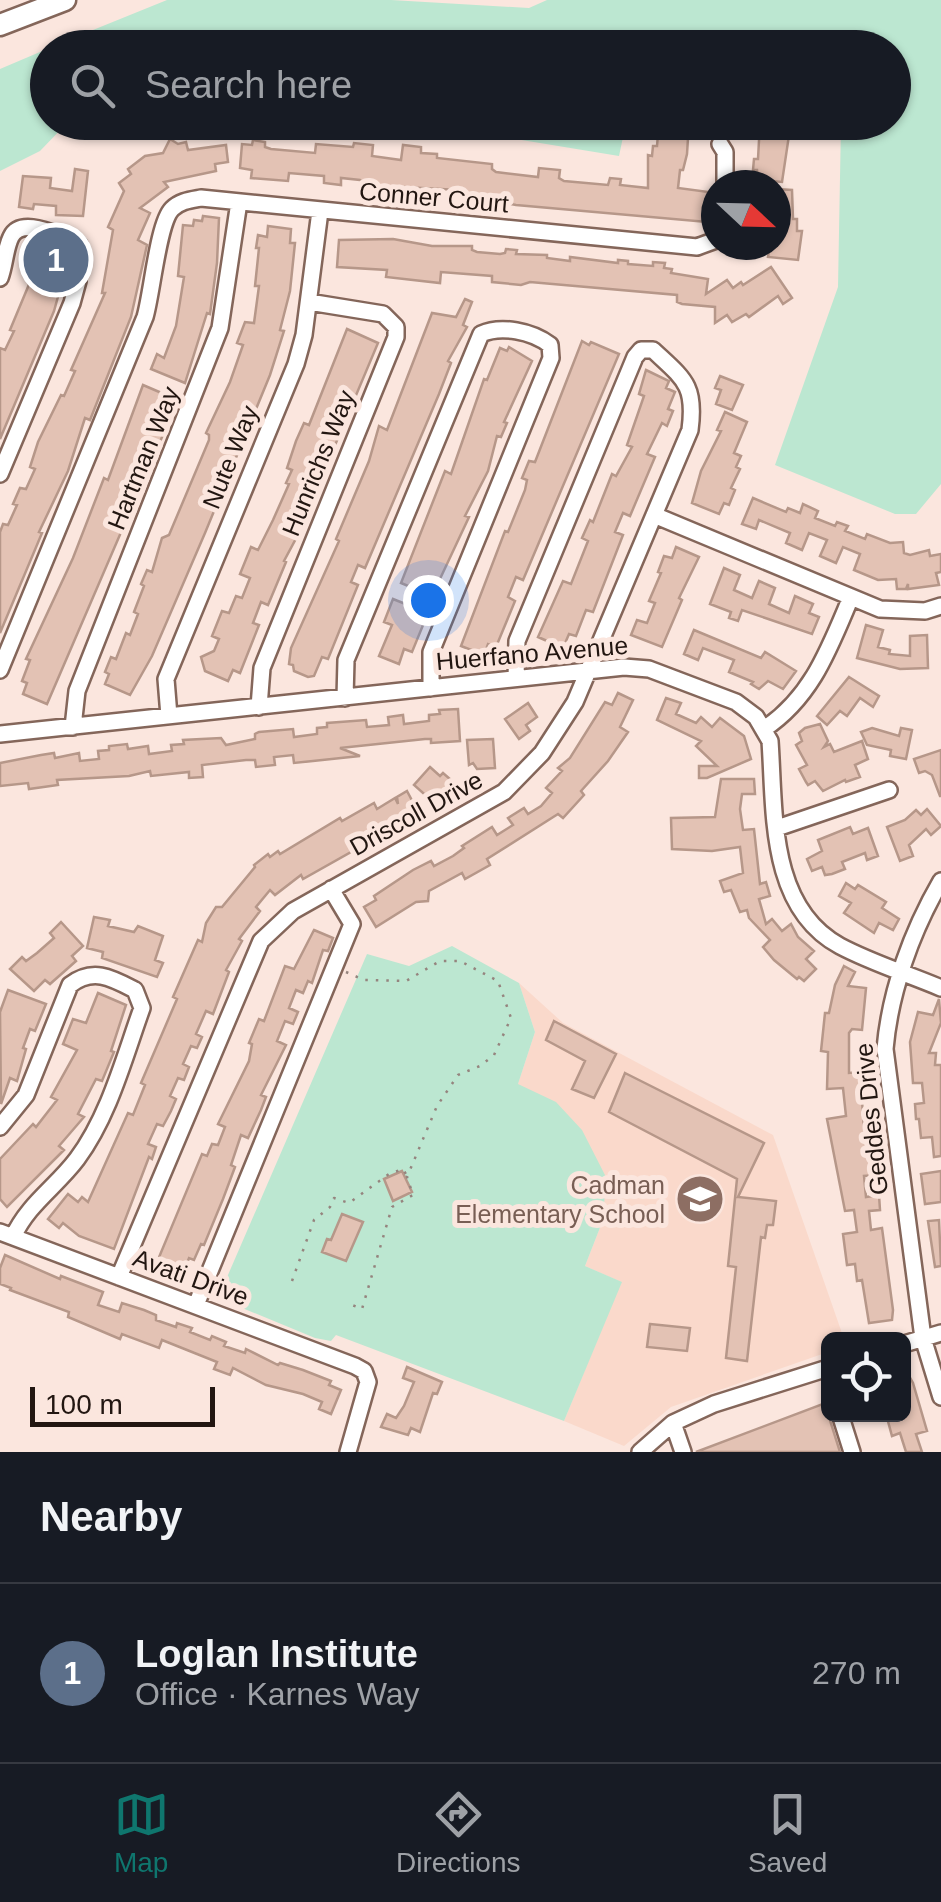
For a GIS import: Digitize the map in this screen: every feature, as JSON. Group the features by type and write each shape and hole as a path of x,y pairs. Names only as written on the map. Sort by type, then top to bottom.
{"main road":[{"path":"0,25 66,0"}],"street":[{"path":"720,144 725,152 724,170"},
{"name":"Conner Court","path":"0,670 145,318 162,229 170,211 183,201 201,198 701,246"},
{"name":"Hartman Way","path":"73,727 77,691 220,328 239,202"},
{"name":"Nute Way","path":"170,716 166,679 296,364 309,302 320,211"},
{"path":"0,278 11,236 29,226 74,240 81,252 72,304 0,474"},
{"name":"Hunrichs Way","path":"259,707 262,668 396,337 396,327 383,314 309,302"},
{"path":"345,698 346,660 481,334 494,328 539,336 550,345 551,358 431,652 431,688"},
{"name":"Driscoll Drive","path":"119,1277 260,942 293,911 504,792 542,753 575,702 690,430 694,404 687,385 653,350 640,350 635,356 517,641 516,678"},
{"path":"654,514 894,612 941,606"},
{"path":"851,597 822,665 802,696 764,729 770,742 786,881 810,922 837,944 941,988"},
{"name":"Huerfano Avenue","path":"0,734 624,667 649,669 736,702 764,729"},
{"path":"777,828 889,790"},
{"name":"Geddes Drive","path":"941,881 901,972 888,1014 885,1049 923,1338 941,1397"},
{"path":"196,1305 352,924 331,889"},
{"path":"0,1127 26,1095 70,985 78,978 102,974 135,990 142,1008 104,1112 77,1160 7,1235"},
{"name":"Avati Drive","path":"7,1235 364,1372 368,1382 366,1396 348,1452"},
{"path":"911,1342 941,1333"},
{"path":"640,1452 673,1423 714,1404 821,1373"},
{"path":"843,1422 852,1452"},
{"path":"673,1423 683,1452"}],"path":[{"path":"335,968 364,980 389,982 406,981 440,961 460,961 498,982 507,1000 511,1018 494,1056 458,1076 448,1087 407,1176"},
{"path":"292,1281 314,1220 330,1207 334,1198 349,1203 389,1174 403,1170 413,1195 392,1207 362,1309 352,1305"}],"shaded area":[{"name":"Cadman Elementary School","path":"519,983 563,1023 773,1135 842,1332 821,1332 821,1354 671,1407 624,1446 564,1421 621,1282 585,1266 603,1220 518,1084 535,1032"}],"green space":[{"path":"167,0 391,0 529,8 547,0 941,0 941,484 916,514 895,514 775,465 838,287 841,140 911,140 911,30 93,30"},
{"path":"30,56 30,140 51,140 40,151 0,171 0,69"},
{"path":"522,140 622,140 619,156"},
{"path":"452,946 519,983 535,1032 518,1084 556,1102 582,1130 606,1177 603,1220 585,1266 622,1282 564,1421 336,1335 331,1341 315,1338 218,1298 367,954 409,966"}],"building":[{"path":"170,140 186,142 188,150 226,145 228,162 215,164 216,171 164,182 168,187 140,208 150,213 138,240 147,245 131,317 90,420 85,418 68,471 39,532 42,533 0,633 0,532 3,524 8,525 20,488 26,489 35,469 30,467 38,442 61,395 64,396 75,371 71,370 105,293 113,230 108,227 124,191 119,183 131,174 128,169 145,156 163,153"},
{"path":"253,140 265,142 265,147 271,149 315,153 316,144 373,145 372,156 401,160 403,145 421,147 421,153 437,154 437,158 492,164 496,172 538,177 539,168 560,170 559,178 564,181 608,185 610,178 621,179 620,185 648,188 648,155 652,156 653,146 657,146 658,140 688,140 678,188 701,191 701,221 516,205 463,195 459,190 365,185 360,180 341,178 341,185 324,183 324,176 289,173 288,181 251,178 252,170 240,168 242,144 252,145"},
{"path":"759,140 788,140 784,170 753,170 754,159 758,159"},
{"path":"75,169 88,171 83,216 56,215 56,206 19,207 23,176 51,178 50,188 72,191"},
{"path":"791,190 793,219 797,219 797,231 802,231 798,260 791,259"},
{"path":"203,216 219,218 217,263 210,314 207,313 185,383 151,369 157,354 164,358 176,326 184,277 178,276 183,225 193,226 194,220 202,221"},
{"path":"268,226 291,229 290,243 295,243 290,291 280,330 284,331 205,533 152,656 130,695 105,684 109,674 105,672 111,657 116,659 126,633 130,635 138,614 134,612 144,586 141,584 147,570 152,572 162,538 169,535 209,440 206,433 243,345 237,343 245,322 254,323 259,286 255,286 256,248 258,235 267,237"},
{"path":"393,239 432,246 472,246 477,252 500,254 506,249 517,250 516,254 570,261 570,257 653,266 653,262 665,263 664,268 672,269 671,273 708,279 706,294 727,280 733,288 741,282 743,285 771,267 792,298 783,304 778,296 749,317 746,314 732,322 727,315 715,323 715,307 682,304 677,302 677,295 530,282 521,285 492,282 492,276 441,272 440,283 386,277 387,270 337,267 339,240"},
{"path":"35,241 63,249 60,260 67,264 54,311 0,439 0,348 5,350 14,331 10,330 35,270 31,269"},
{"path":"465,299 472,302 463,325 467,327 448,361 451,363 439,394 365,568 358,565 351,582 358,585 328,659 322,657 314,676 294,671 289,664 291,648 339,541 336,539 369,461 379,426 387,430 432,313 456,317"},
{"path":"347,329 378,343 333,450 330,449 308,511 301,511 293,528 300,531 268,605 261,602 253,623 259,625 240,673 233,670 228,681 205,671 201,657 214,651 219,639 212,636 222,611 229,613 236,596 242,598 250,578 240,574 251,547 258,550 289,484 286,483 292,470 287,468 296,441 304,423 309,425"},
{"path":"582,341 619,354 523,580 516,577 508,597 515,601 496,647 488,644 484,655 461,646 525,490 527,480 522,478 529,461 535,462"},
{"path":"509,347 532,361 501,437 497,436 488,471 465,516 469,517 432,596 401,583 445,471 451,474 484,379 487,380 500,348 507,351"},
{"path":"646,370 669,381 666,388 675,392 668,409 673,411 667,426 662,423 647,454 655,457 630,516 623,513 615,532 623,535 593,612 586,610 576,636 569,634 563,648 538,637 563,581 571,584 588,541 582,538 590,520 593,522 612,474 616,476 632,447 627,445 644,396 639,394"},
{"path":"720,376 743,385 732,410 716,404 721,390 715,388"},
{"path":"143,385 178,400 47,704 23,694 27,683 22,681 30,660 26,659 73,558 104,478 108,480"},
{"path":"725,412 747,422 734,453 741,456 731,488 735,490 729,505 724,503 719,514 692,503"},
{"path":"753,498 786,512 788,508 800,513 803,504 818,511 815,518 835,526 837,522 848,526 845,531 865,539 867,534 890,543 903,542 904,553 910,555 929,550 930,556 941,554 941,572 936,573 939,585 908,589 908,584 906,589 897,589 896,579 878,580 854,570 860,554 843,547 836,563 820,556 827,540 809,533 802,550 786,543 790,533 759,520 756,529 742,524"},
{"path":"676,547 699,557 662,647 631,635 637,620 647,623 655,603 649,601 664,556 672,558"},
{"path":"724,568 740,575 734,590 752,598 759,581 775,588 769,604 789,613 795,596 813,604 809,613 819,617 812,634 742,610 738,621 729,618 731,612 710,604"},
{"path":"393,599 428,613 412,652 404,649 399,664 379,656 392,625 384,622"},
{"path":"866,625 883,630 878,647 890,650 889,654 910,656 910,636 927,635 928,668 900,669 857,658"},
{"path":"694,630 761,658 765,652 796,671 783,689 768,681 759,689 753,682 729,672 734,660 703,648 698,660 684,654"},
{"path":"849,677 879,696 873,707 860,698 847,716 840,711 827,725 817,716"},
{"path":"618,693 633,700 620,727 628,732 563,818 558,814 487,859 490,865 465,879 462,873 429,891 428,901 416,902 376,927 364,907 376,900 374,896 413,870 431,861 434,866 453,856 492,827 497,835 513,825 508,818 524,808 528,814 541,806 552,793 546,788 562,771 558,768 570,758 605,702 612,705"},
{"path":"666,698 681,703 676,714 696,723 701,717 712,727 720,718 744,736 751,759 699,778 699,766 717,766 696,746 701,741 657,720"},
{"path":"528,703 537,717 526,725 530,731 519,739 505,719"},
{"path":"458,709 460,741 431,743 431,739 425,739 340,748 360,756 294,763 293,755 274,757 275,765 256,767 255,760 202,765 203,777 189,778 189,772 151,776 150,771 57,780 58,785 29,789 28,783 0,786 0,763 41,755 54,753 55,758 79,753 80,761 99,759 98,751 127,744 128,749 148,746 149,754 172,751 171,745 184,744 183,740 221,738 226,745 255,739 259,732 293,729 294,737 317,734 317,728 327,727 327,723 366,720 367,727 389,725 388,717 403,715 404,724 429,721 429,715 440,714 439,710"},
{"path":"820,724 828,741 824,747 830,744 834,752 862,741 868,759 855,765 860,777 823,791 815,781 808,785 806,782 799,769 807,765 796,745 802,741 799,733"},
{"path":"872,728 899,736 901,728 912,730 906,759 890,756 891,750 867,745 861,732"},
{"path":"493,739 495,768 477,769 473,763 469,765 467,740"},
{"path":"941,750 940,796 932,775 919,773 914,759"},
{"path":"430,767 458,786 447,798 440,792 432,801 414,785"},
{"path":"721,779 754,779 755,794 742,794 740,809 743,830 754,829 760,884 766,882 770,896 759,899 766,924 772,919 782,931 791,924 798,937 814,951 806,959 816,969 804,981 774,960 763,947 770,940 749,918 747,910 740,912 731,890 724,892 720,881 743,873 740,847 712,851 672,849 671,818 715,817"},
{"path":"407,791 416,808 404,816 406,820 356,845 358,848 303,879 301,875 275,895 270,890 256,907 260,911 239,939 242,941 226,970 229,972 213,1014 206,1011 196,1034 202,1037 197,1048 191,1046 183,1064 189,1067 184,1080 178,1078 170,1096 176,1099 171,1111 163,1126 157,1124 148,1144 156,1147 114,1249 79,1236 63,1223 59,1228 48,1219 68,1194 78,1202 82,1197 88,1202 128,1113 133,1115 145,1085 141,1083 177,999 173,997 216,907 222,907 254,865 268,854 280,854 340,818 342,821 374,803 377,809 395,798 398,804 397,797"},
{"path":"927,809 941,826 931,835 926,829 909,845 913,856 900,861 887,827 905,820 916,810 921,815"},
{"path":"850,827 853,834 868,828 878,856 867,860 865,853 842,862 845,869 832,874 825,875 822,867 812,871 807,859 822,851 818,840"},
{"path":"846,883 855,889 858,885 886,902 882,908 899,919 893,930 879,923 874,933 844,913 851,903 839,896"},
{"path":"94,917 110,920 108,926 134,932 138,926 163,936 155,960 163,963 157,977 102,958 103,952 87,948"},
{"path":"61,922 83,946 72,956 76,961 50,984 45,980 34,991 10,969 54,938 50,933"},
{"path":"314,930 333,938 328,951 323,950 312,983 308,981 303,993 296,990 289,1008 298,1012 293,1024 285,1021 277,1041 286,1045 261,1095 266,1097 248,1138 241,1135 231,1165 235,1167 204,1245 201,1244 194,1260 189,1258 183,1273 157,1262 202,1154 207,1156 212,1144 218,1145 225,1127 218,1124 249,1061 249,1043 259,1019 264,1021 285,966 294,969"},
{"path":"844,966 855,972 848,986 866,988 862,1030 852,1029 849,1033 849,1073 860,1072 864,1129 868,1128 872,1162 876,1161 878,1175 864,1176 866,1197 879,1195 880,1210 869,1211 871,1230 882,1228 893,1310 892,1320 869,1323 862,1280 857,1281 855,1264 847,1265 843,1234 857,1232 854,1210 845,1211 827,1119 846,1116 843,1088 827,1089 828,1052 821,1051 825,1013 829,1013"},
{"path":"8,990 46,1004 35,1031 30,1029 17,1081 10,1078 1,1104 0,1012"},
{"path":"98,993 126,1005 102,1081 96,1079 78,1114 84,1117 59,1146 64,1150 7,1207 0,1199 0,1159 33,1124 36,1127 57,1100 51,1097 77,1050 63,1044 73,1019 86,1023"},
{"path":"939,999 941,1023 929,1053 936,1053 935,1065 941,1065 941,1156 934,1157 932,1137 921,1138 916,1119 915,1104 924,1103 922,1083 913,1083 910,1042 918,1012 933,1015"},
{"path":"554,1021 616,1054 594,1098 572,1089 585,1061 546,1040"},
{"path":"625,1073 764,1143 738,1197 776,1201 773,1225 767,1225 765,1238 761,1237 747,1361 726,1358 736,1267 728,1266 737,1179 609,1112"},
{"path":"402,1171 412,1192 393,1201 384,1179"},
{"path":"941,1171 941,1202 925,1204 921,1174"},
{"path":"342,1214 363,1222 346,1261 322,1252"},
{"path":"939,1220 941,1266 935,1267 928,1221"},
{"path":"5,1255 60,1279 61,1276 103,1292 98,1305 119,1312 122,1303 144,1310 156,1315 156,1320 176,1327 177,1323 210,1340 212,1336 226,1342 224,1346 245,1353 246,1349 278,1365 331,1381 329,1385 341,1390 331,1414 319,1409 322,1402 303,1394 266,1385 233,1368 230,1375 214,1369 217,1362 162,1340 159,1348 122,1334 120,1339 68,1317 69,1312 10,1290 0,1284"},
{"path":"650,1324 690,1328 687,1351 647,1347"},
{"path":"407,1367 442,1382 437,1394 433,1393 420,1432 411,1428 408,1435 381,1427 387,1414 396,1418 404,1406 414,1382 403,1378"},
{"path":"911,1379 927,1431 916,1434 922,1452 906,1452 900,1433 892,1436 888,1422 911,1422"},
{"path":"821,1405 821,1422 831,1422 840,1452 696,1452"}],"place":[{"name":"Loglan Institute","path":"56,260"},
{"name":"Cadman Elementary School","path":"700,1199"}]}
